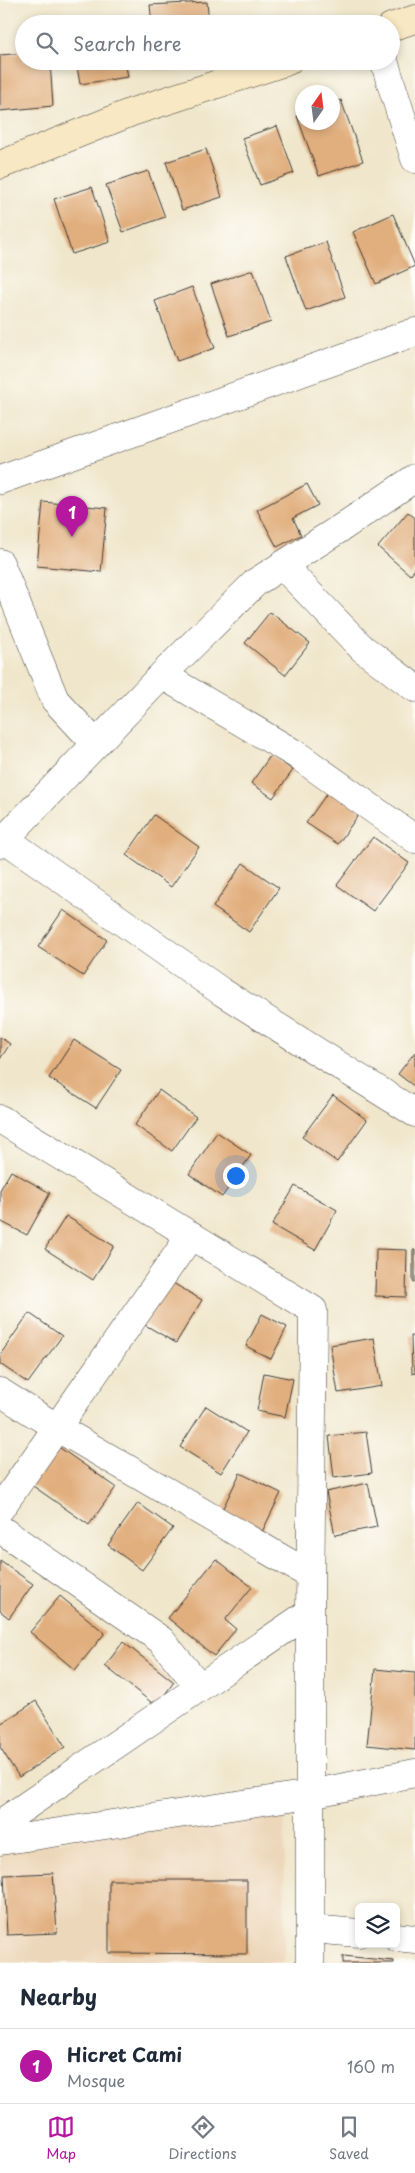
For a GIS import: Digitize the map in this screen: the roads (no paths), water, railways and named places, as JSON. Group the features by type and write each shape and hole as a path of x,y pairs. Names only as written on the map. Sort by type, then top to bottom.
{"street":[{"path":"400,24 415,19"},
{"path":"0,165 132,112 260,70"},
{"path":"387,70 415,159"},
{"path":"0,480 415,332"},
{"path":"415,478 256,582 162,676 2,842 222,992 415,1113"},
{"path":"0,563 55,700 96,744"},
{"path":"282,565 362,648 415,688"},
{"path":"162,676 297,755 415,838"},
{"path":"0,1119 313,1310 310,1575 310,1963"},
{"path":"0,1509 190,1236"},
{"path":"0,1392 56,1427 310,1575"},
{"path":"0,1529 161,1640 200,1687"},
{"path":"5,1825 310,1612"},
{"path":"5,1825 310,1794 415,1774"},
{"path":"310,1929 355,1933"},
{"path":"400,1937 415,1939"}],"place":[{"name":"Hicret Cami","path":"72,537"}]}
